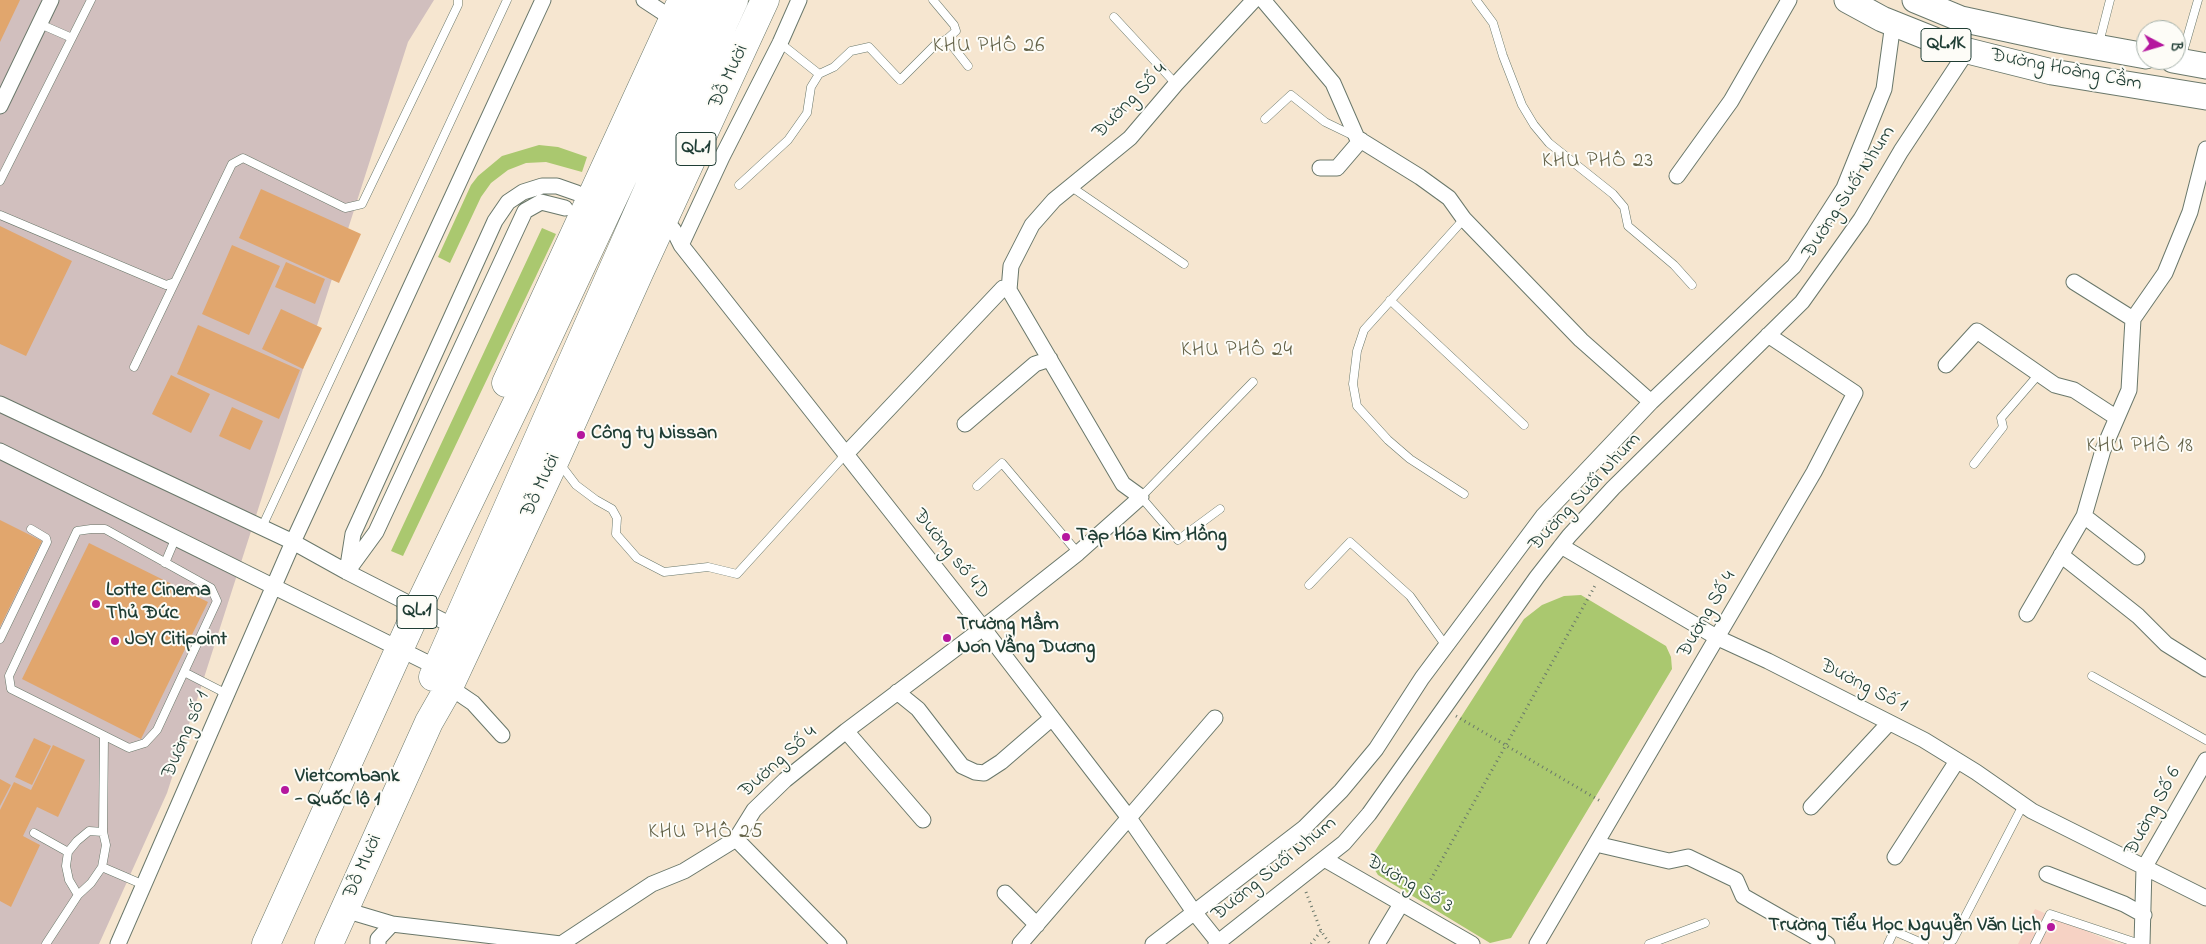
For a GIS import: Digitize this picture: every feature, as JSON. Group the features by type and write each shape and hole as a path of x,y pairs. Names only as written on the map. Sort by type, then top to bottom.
{"highway":[{"name":"QL.1","path":"411,605 506,384 696,13 734,0"},
{"name":"Đỗ Mười","path":"464,631 556,458 765,0"},
{"path":"663,156 765,0"},
{"name":"QL.1","path":"248,944 411,605 646,131 696,13"},
{"name":"Đỗ Mười","path":"310,944 464,631 663,156 696,13"},
{"name":"QL.1","path":"266,944 392,646"},
{"name":"Đỗ Mười","path":"329,944 429,722 443,676"}],"main road":[{"name":"Đường Hoàng Cầm","path":"1847,0 1892,23 1952,48 2052,72 2206,97"},
{"name":"Đường Hoàng Cầm","path":"1915,0 1961,18 2097,48 2136,54"},
{"path":"2186,63 2206,66"}],"street":[{"path":"0,106 51,0"},
{"name":"Đường số 1","path":"118,944 293,542 543,0"},
{"path":"644,0 696,13"},
{"path":"674,247 780,43 798,0"},
{"name":"Đường Số 4","path":"1009,290 1011,266 1032,225 1070,186 1130,138 1176,84 1254,0"},
{"path":"1263,0 1334,83 1359,139 1420,177 1449,198 1464,219 1581,340 1651,402"},
{"path":"1678,176 1731,101 1789,0"},
{"name":"Đường Suối Nhum","path":"1153,944 1304,828 1341,791 1376,749 1422,678 1543,516 1651,402 1794,266 1844,188 1884,89 1892,23"},
{"name":"Đường Suối Nhum","path":"1217,943 1301,877 1326,860 1344,843 1369,814 1445,710 1537,577 1561,546 1613,488 1802,302 1860,219 1901,151 1967,51"},
{"path":"1320,168 1337,168 1359,139"},
{"path":"2027,614 2084,516 2103,450 2129,390 2133,319 2165,273 2190,212 2206,149"},
{"path":"347,572 353,534 495,221 508,202 522,192 542,186 557,186 577,193"},
{"path":"347,572 376,532 525,211 541,202 565,208"},
{"name":"Đường số 4D","path":"673,229 674,247 845,455 983,628 1129,818 1217,943"},
{"path":"2074,282 2133,319"},
{"path":"845,455 1003,288 1009,290 1123,484 1141,497"},
{"path":"1946,365 1977,331 2055,385 2074,390 2116,418"},
{"name":"Đường Số 4","path":"1537,944 1814,472 1855,393 1768,335"},
{"path":"965,424 1035,364 1050,359"},
{"path":"0,404 293,542 347,572 464,631"},
{"path":"0,451 274,585 392,646 443,676 473,703 502,735"},
{"name":"Đường Số 4","path":"345,910 392,924 562,944 652,884 684,871 736,838 754,810 785,780 1078,553 1141,497"},
{"path":"2084,516 2137,557"},
{"name":"Đường Số 1","path":"1561,546 1718,638 1768,661 1890,723 1958,761 2023,805 2206,898"},
{"path":"2061,555 2138,616 2166,644 2206,669"},
{"path":"897,692 918,708 962,766 975,772 984,773 1001,762 1052,718"},
{"path":"1020,944 1215,718"},
{"path":"1811,806 1890,723"},
{"path":"846,731 923,820"},
{"name":"Đường Số 6","path":"2141,944 2144,915 2144,868 2206,760"},
{"path":"1895,858 1958,761"},
{"path":"736,838 839,944"},
{"path":"1596,844 1669,861 1688,857 1736,880 1743,896 1827,944"},
{"name":"Đường Số 3","path":"1326,860 1472,944"},
{"path":"2048,874 2124,904 2144,915"},
{"path":"1005,893 1037,925"},
{"path":"1377,944 1407,907"},
{"path":"378,944 378,939 392,924"}],"lane":[{"path":"0,181 92,0"},
{"path":"134,367 232,164 243,158 345,208 362,204 458,5 458,0"},
{"path":"262,528 507,0"},
{"path":"739,185 788,140 807,113 811,87 818,74 834,67 851,51 868,47 900,80 935,46 956,31 933,0"},
{"path":"1476,0 1493,23 1503,56 1522,104 1534,125 1550,143 1613,194 1624,207 1628,226 1674,265 1692,285"},
{"path":"2097,48 2110,0"},
{"path":"2186,35 2198,0"},
{"path":"1114,17 1176,84"},
{"path":"40,24 72,38"},
{"path":"947,39 968,66"},
{"path":"780,43 818,74"},
{"path":"1265,119 1291,94 1325,122 1359,139"},
{"path":"1070,186 1184,264"},
{"path":"0,215 166,285 175,282"},
{"path":"1464,219 1364,330 1357,351 1353,384 1357,406 1388,440 1410,458 1464,494"},
{"path":"1390,300 1524,425"},
{"path":"1974,464 2003,427 2001,418 2040,374"},
{"path":"1220,509 1178,540 1141,497 1252,382"},
{"path":"556,458 576,485 612,509 617,518 616,534 637,558 664,572 708,567 737,574 845,455"},
{"path":"977,486 1002,463 1078,553"},
{"path":"104,529 165,563 210,588 217,601 157,730 145,744 129,748 11,689 9,676 77,531 104,529"},
{"path":"0,638 47,542 46,538 31,530"},
{"path":"165,563 176,537"},
{"path":"1309,585 1350,542 1410,596 1446,646"},
{"path":"184,672 227,694"},
{"path":"2092,676 2206,740"},
{"path":"46,944 78,894 91,883 102,868 106,844 103,832 104,736"},
{"path":"1948,944 1953,940 2023,805"},
{"path":"78,894 69,880 66,866 68,852 89,831 103,832"},
{"path":"34,833 68,852"},
{"path":"102,868 144,885"},
{"path":"2035,944 2050,914 2141,944"},
{"path":"1650,944 1705,923"},
{"path":"1888,944 1894,931 1924,944"}],"path":[{"path":"1407,907 1505,746 1603,570"},
{"path":"1445,710 1616,810"},
{"path":"1301,877 1321,931 1330,944"},
{"path":"1311,944 1321,931"}],"shaded area":[{"path":"0,0 434,0 408,42 167,793 99,944 0,944"},
{"name":"Trường Tiểu Học Nguyễn Văn Lịch","path":"2035,909 2117,944 2018,944"}],"green space":[{"path":"539,145 558,147 587,157 582,172 546,162 526,163 508,170 491,183 481,197 450,263 438,257 471,185 478,176 502,156"},
{"path":"542,228 556,234 403,556 391,551"},
{"path":"1581,595 1666,646 1671,657 1672,669 1511,938 1490,943 1378,875 1370,862 1373,854 1524,619 1542,605 1564,596"}],"building":[{"path":"0,0 20,0 0,42"},
{"path":"261,189 361,234 339,283 239,238"},
{"path":"0,226 72,261 26,356 0,344"},
{"path":"232,245 280,266 249,335 202,314"},
{"path":"286,262 325,279 315,304 275,287"},
{"path":"281,309 322,328 303,369 262,349"},
{"path":"198,325 300,370 279,419 177,374"},
{"path":"171,375 210,394 191,433 152,414"},
{"path":"232,407 263,421 250,450 219,436"},
{"path":"0,520 42,541 0,627"},
{"name":"JOY Citipoint","path":"89,543 208,602 141,739 22,679"},
{"path":"34,738 51,746 32,785 15,777"},
{"path":"53,745 85,760 58,817 37,807 23,836 40,845 11,907 0,901 0,810 14,782 31,790"},
{"path":"0,779 11,785 0,806"}],"place":[{"name":"Công ty Nissan","path":"581,435"},
{"name":"Tạp Hóa Kim Hồng","path":"1066,537"},
{"name":"Lotte Cinema Thủ Đức","path":"96,604"},
{"name":"Trường Mầm Non Vầng Dương","path":"947,638"},
{"name":"JOY Citipoint","path":"115,641"},
{"name":"Vietcombank - Quốc lộ 1","path":"285,790"},
{"name":"Trường Tiểu Học Nguyễn Văn Lịch","path":"2051,927"}],"district":[{"name":"KHU PHỐ 26","path":"989,48"},
{"name":"KHU PHỐ 23","path":"1598,163"},
{"name":"KHU PHỐ 24","path":"1237,352"},
{"name":"KHU PHỐ 18","path":"2140,448"},
{"name":"KHU PHỐ 25","path":"706,834"}]}
